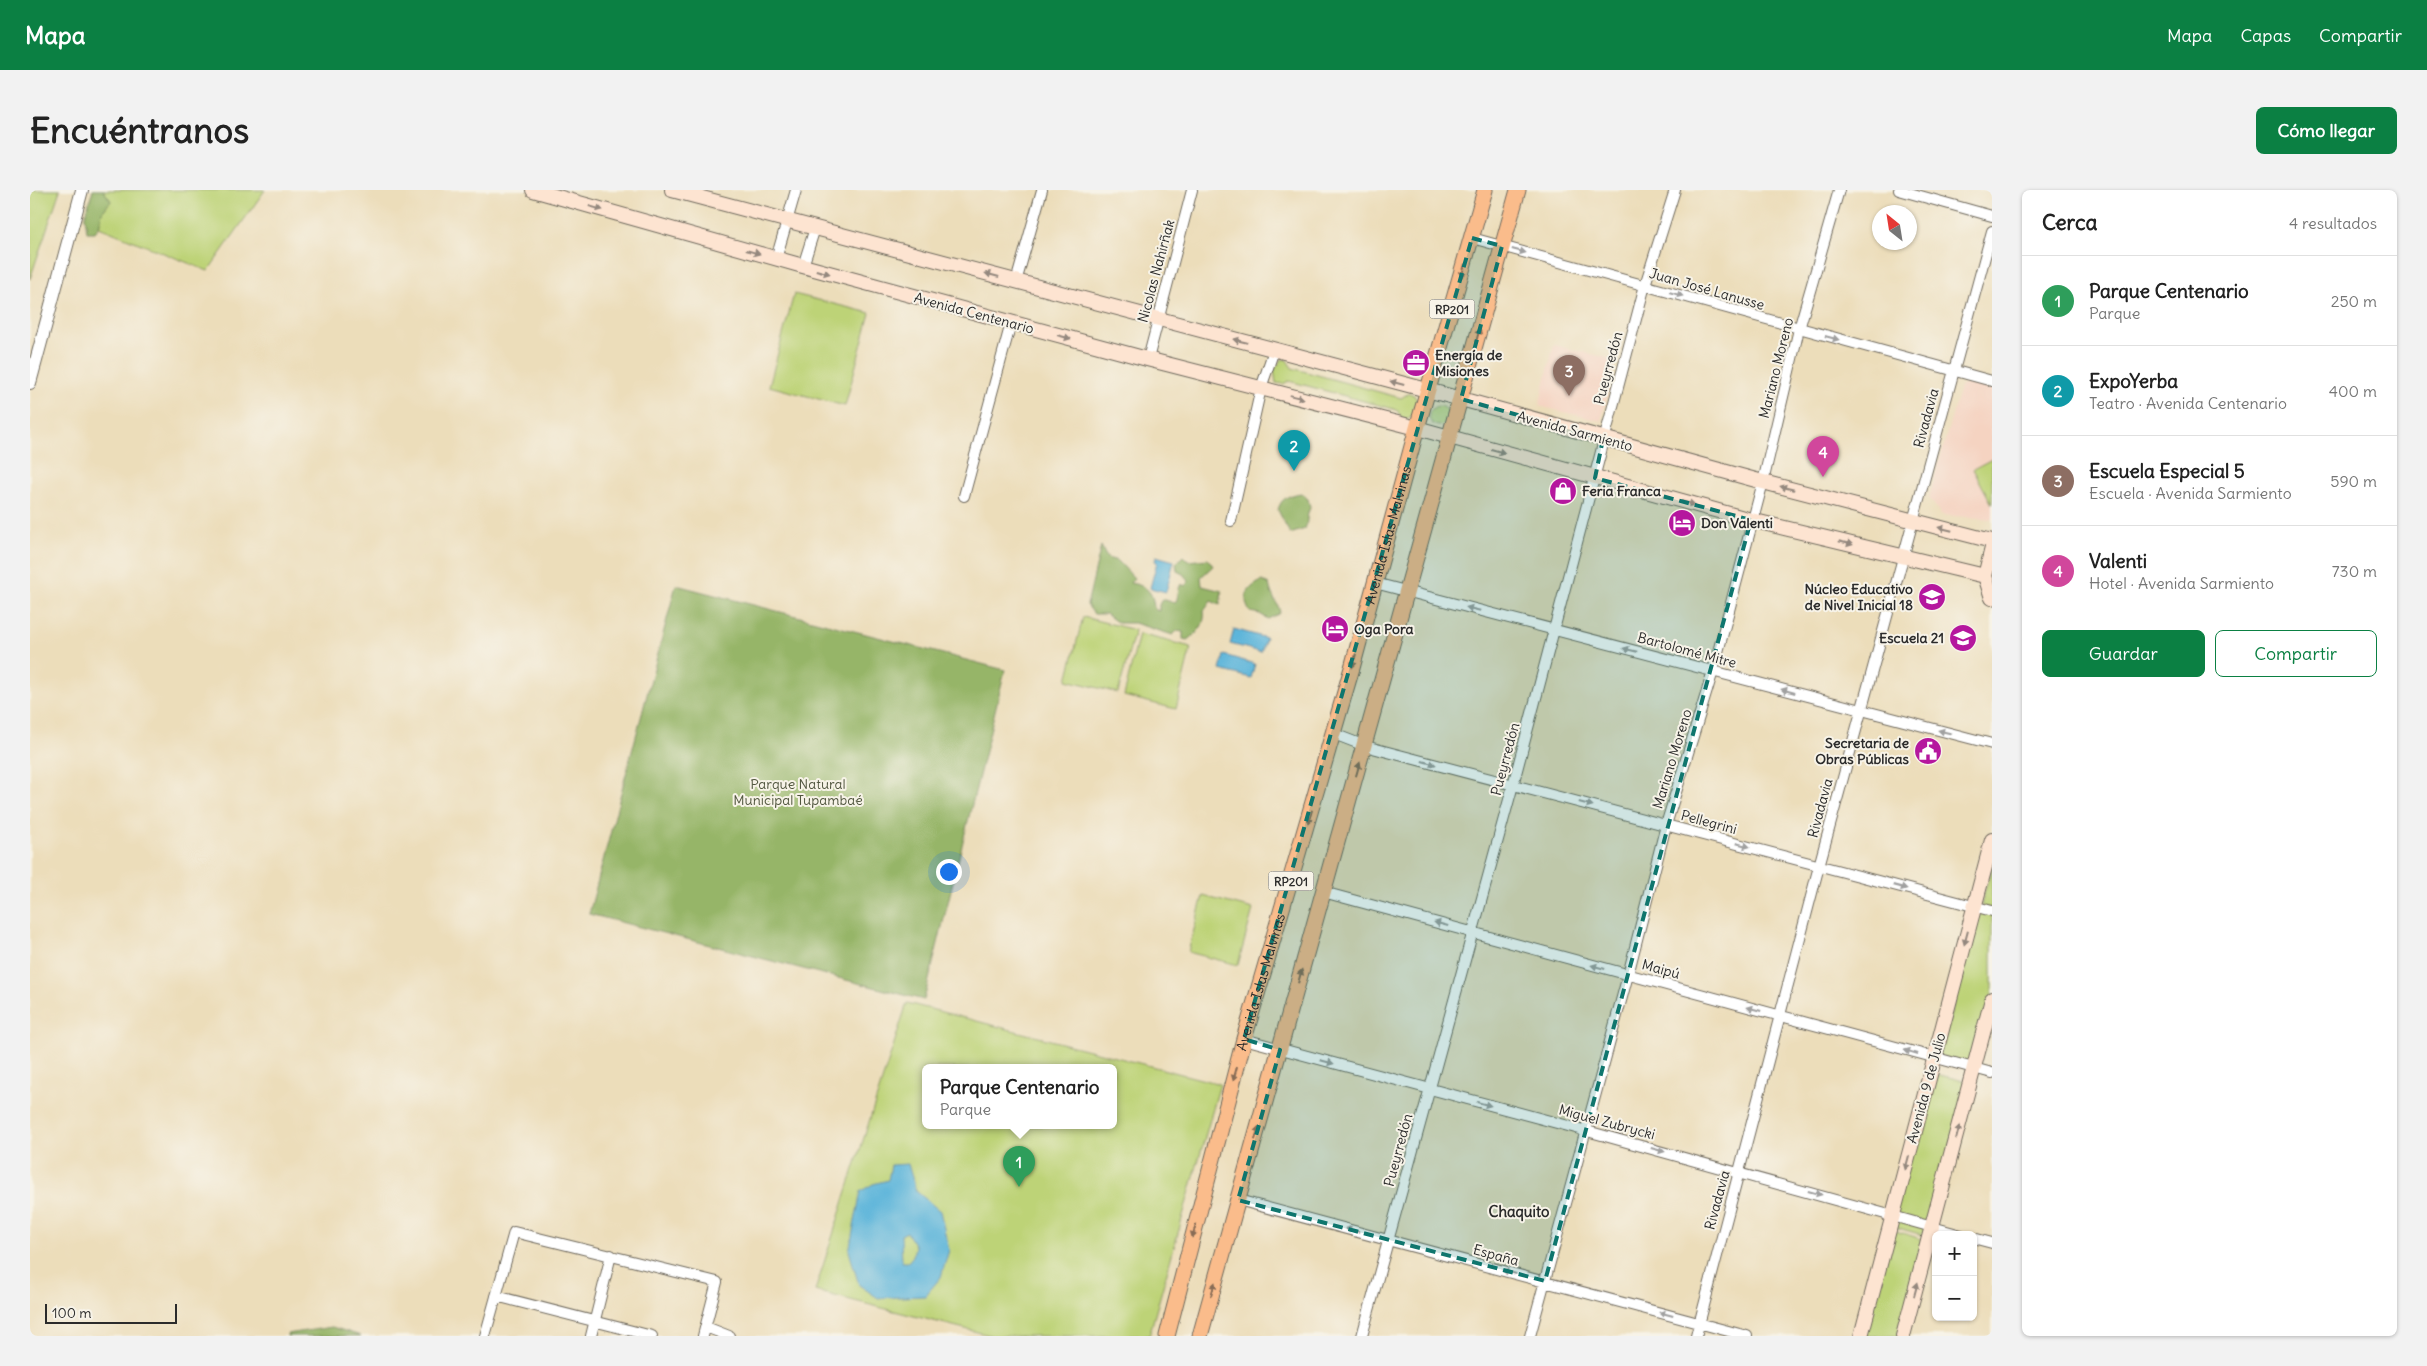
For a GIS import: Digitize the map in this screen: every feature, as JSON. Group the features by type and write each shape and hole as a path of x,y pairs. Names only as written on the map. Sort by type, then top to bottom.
{"main road":[{"name":"Avenida Centenario","path":"533,190 572,195 776,259 1148,360 1417,428"},
{"path":"672,190 1158,320"},
{"name":"RP201","path":"1417,428 1485,190"},
{"name":"RP201","path":"1200,1336 1451,438 1518,190"},
{"name":"Avenida Sarmiento","path":"1158,320 1428,392 1461,399 1763,482 1992,541"},
{"path":"1417,428 1751,520 1985,576"},
{"name":"Avenida Islas Malvinas","path":"1167,1336 1244,1039 1334,734 1417,428"},
{"path":"1992,548 1985,576 1992,598"},
{"name":"Avenida 9 de Julio","path":"1860,1336 1992,840"},
{"path":"1903,1336 1992,999"}],"street":[{"path":"30,382 82,190"},
{"path":"776,259 796,190"},
{"path":"1016,282 1042,190"},
{"name":"Nicolas Nahirñak","path":"1148,360 1192,190"},
{"name":"Pueyrredón","path":"1362,1336 1471,932 1513,785 1645,285 1675,190"},
{"name":"Mariano Moreno","path":"1530,1336 1587,1131 1666,825 1713,671 1751,520 1763,482 1799,329 1840,190"},
{"path":"1899,190 1992,216"},
{"path":"803,266 816,228"},
{"name":"Rivadavia","path":"1696,1336 1819,866 1992,231"},
{"name":"Juan José Lanusse","path":"1472,238 1799,329 1992,380"},
{"path":"964,496 1011,323"},
{"path":"1231,521 1261,388 1274,350"},
{"name":"Bartolomé Mitre","path":"1375,583 1992,744"},
{"name":"Pellegrini","path":"1334,734 1365,746 1992,911"},
{"name":"Maipú","path":"1323,892 1934,1059 1992,1073"},
{"name":"Miguel Zubrycki","path":"1244,1039 1893,1214 1947,1231"},
{"name":"España","path":"1238,1200 1747,1336"},
{"path":"485,1336 514,1232 718,1282 704,1332 729,1336"},
{"path":"1977,1239 1992,1243"},
{"path":"591,1336 611,1255"},
{"path":"496,1296 652,1336"}],"highlighted area":[{"path":"1472,238 1502,246 1461,399 1603,439 1595,478 1751,520 1545,1281 1238,1200 1280,1050 1244,1039"}],"shaded area":[{"path":"1554,345 1616,360 1601,421 1539,406"},
{"path":"1969,383 1992,388 1992,519 1942,515 1929,498 1960,387"}],"green space":[{"path":"30,190 60,190 30,279"},
{"path":"93,190 103,190 111,201 102,212 99,227 95,232 87,232 85,216"},
{"path":"103,190 265,190 208,271 99,227 102,212 111,201"},
{"path":"794,294 870,313 845,406 769,386"},
{"path":"1282,359 1287,360 1292,368 1401,398 1409,393 1414,395 1417,400 1412,416 1406,419 1401,417 1397,410 1289,381 1283,384 1276,383 1274,370"},
{"path":"1439,406 1446,409 1449,416 1446,423 1439,426 1432,423 1429,416 1432,409"},
{"path":"1992,459 1992,504 1973,469"},
{"path":"1301,493 1308,499 1310,508 1306,526 1305,529 1290,534 1278,510 1286,498"},
{"path":"1101,546 1107,558 1118,561 1134,578 1130,583 1148,590 1154,609 1159,611 1162,599 1175,603 1181,584 1185,586 1189,581 1183,574 1177,571 1176,563 1183,556 1188,561 1208,559 1213,566 1201,577 1202,586 1222,591 1220,605 1211,601 1204,611 1204,620 1200,628 1188,640 1183,639 1183,632 1177,631 1173,635 1134,623 1118,623 1106,614 1094,614 1087,605"},
{"path":"1262,581 1269,584 1280,613 1268,619 1260,614 1250,612 1246,602 1247,593 1250,589"},
{"name":"Parque Natural Municipal Tupambaé","path":"676,585 1005,670 924,1000 589,914"},
{"path":"1083,617 1135,630 1118,693 1067,680"},
{"path":"1139,634 1191,647 1176,709 1124,696"},
{"path":"1992,865 1992,908 1981,905"},
{"path":"1203,896 1253,909 1238,965 1188,952"},
{"path":"1980,911 1992,914 1992,996 1974,1065 1939,1056"},
{"path":"907,1003 1220,1084 1149,1336 993,1336 815,1291"},
{"path":"1932,1073 1968,1082 1926,1236 1888,1225"},
{"path":"1886,1228 1925,1240 1899,1336 1858,1336"},
{"path":"332,1327 361,1336 287,1336 287,1334"}],"water":[{"path":"1156,556 1174,561 1166,592 1150,588 1157,562 1155,561"},
{"path":"1234,629 1266,638 1261,652 1230,644"},
{"path":"1224,655 1255,664 1251,678 1220,670"},
{"path":"908,1164 916,1191 940,1211 949,1250 941,1277 925,1296 878,1298 859,1285 849,1251 861,1191 873,1184 888,1180 891,1165","holes":["907,1232 915,1246 913,1256 908,1262 902,1262 901,1235"]}],"place":[{"name":"Energía de Misiones","path":"1416,363"},
{"name":"Escuela Especial 5","path":"1569,396"},
{"name":"ExpoYerba","path":"1294,471"},
{"name":"Valenti","path":"1823,477"},
{"name":"Feria Franca","path":"1563,491"},
{"name":"Don Valenti","path":"1682,523"},
{"name":"Núcleo Educativo de Nivel Inicial 18","path":"1932,597"},
{"name":"Oga Pora","path":"1335,629"},
{"name":"Escuela 21","path":"1963,638"},
{"name":"Secretaria de Obras Públicas","path":"1928,751"},
{"name":"Parque Centenario","path":"1019,1187"}],"district":[{"name":"Chaquito","path":"1519,1211"}]}
